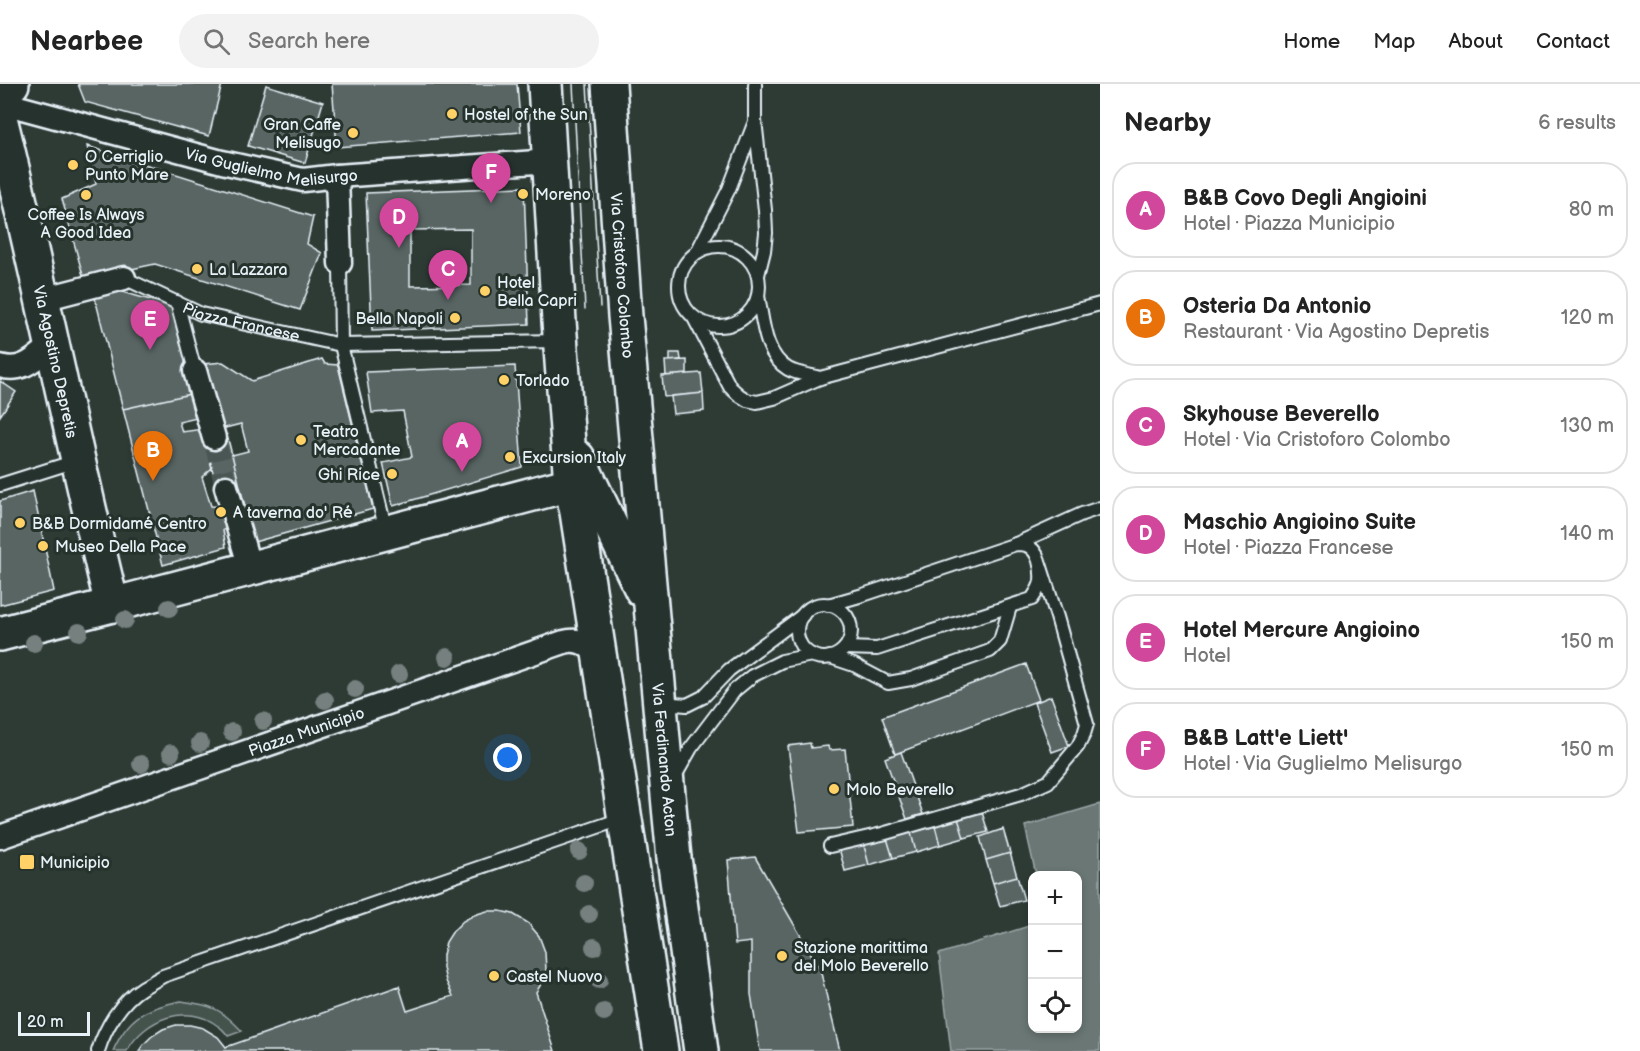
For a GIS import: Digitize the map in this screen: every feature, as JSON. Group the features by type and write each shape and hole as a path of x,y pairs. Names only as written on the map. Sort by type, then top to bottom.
{"main road":[{"path":"0,96 12,84"},
{"path":"545,84 571,484 661,1051"},
{"name":"Via Cristoforo Colombo","path":"609,84 638,466"},
{"name":"Via Agostino Depretis","path":"0,118 112,605"},
{"path":"567,435 651,611"},
{"name":"Via Ferdinando Acton","path":"638,466 674,858 701,1051"},
{"path":"0,634 571,484"}],"street":[{"name":"Via Guglielmo Melisurgo","path":"0,102 222,162 303,180 550,161"},
{"path":"337,176 340,263"},
{"name":"Piazza Francese","path":"43,299 124,278"},
{"path":"0,366 14,369 26,364 53,344"},
{"path":"195,370 214,438"},
{"path":"226,486 250,568"},
{"name":"Piazza Municipio","path":"0,837 571,640 588,645 601,666"}],"lane":[{"path":"755,84 766,233 765,251 758,275"},
{"path":"697,252 729,189 756,120"},
{"path":"758,296 754,305 741,320 732,324 712,326 702,323 686,310 678,291 678,280 687,260 706,247 717,245 738,250 754,265 758,275 758,296 767,338 778,361 788,369 820,378"},
{"path":"340,263 340,345 386,532"},
{"name":"Piazza Francese","path":"124,278 201,314 340,345 561,341"},
{"path":"177,302 195,370"},
{"path":"694,318 730,387 747,400 757,402 774,398 820,378 1100,304"},
{"path":"0,485 77,460"},
{"path":"828,605 1016,544 1100,508"},
{"path":"830,846 882,834 1010,797 1048,782 1078,746 1087,724 1057,617 1037,555 1027,545 1016,544"},
{"path":"845,648 877,650 1032,599 1041,581 1040,564"},
{"path":"1032,599 1043,603 1057,617"},
{"path":"659,695 674,704 687,705 703,697 729,670 813,606 820,604 836,607 848,618 849,641 845,648 838,654 820,658 804,650 797,633 802,615"},
{"path":"830,657 854,665 888,683 911,679 990,651 1000,641 1010,607"},
{"path":"668,789 691,748 735,690 752,676 782,661 812,655"},
{"path":"98,1051 110,1023 123,1005 140,989 163,976 625,818"}],"shaded area":[{"path":"1100,804 1100,1051 951,1051 939,954 1028,926 1028,1033 1082,1033 1082,871 1035,871 1025,826"},
{"path":"181,1001 215,1009 228,1017 242,1031 228,1036 221,1028 206,1019 193,1015 180,1015 155,1023 144,1030 127,1051 113,1051 125,1030 139,1016 157,1007"}],"building":[{"path":"78,84 222,84 209,136 85,102"},
{"path":"332,84 517,84 521,132 337,147"},
{"path":"266,85 323,102 305,163 248,146"},
{"path":"87,146 313,217 307,244 322,253 300,310 155,264 84,279 62,199 96,184"},
{"path":"524,187 529,324 372,331 366,193","holes":["471,229 471,285 410,286 410,230"]},
{"path":"108,288 172,306 195,393 123,409 94,294"},
{"path":"670,353 680,353 681,360 670,361"},
{"name":"Teatro Mercadante","path":"322,359 325,364 338,365 373,509 254,542 232,455 248,451 241,424 221,429 203,364 223,362 252,381"},
{"path":"687,360 687,374 666,376 665,361"},
{"path":"515,366 522,467 393,506 383,463 412,457 403,411 372,413 366,372"},
{"path":"701,373 703,393 664,397 662,376"},
{"path":"0,381 16,392 0,416"},
{"path":"195,393 201,417 179,422 182,432 203,429 212,468 202,477 211,506 225,507 232,527 223,530 226,547 163,565 123,409"},
{"path":"703,393 704,411 673,414 671,396"},
{"path":"227,435 239,483 217,488 205,441"},
{"path":"33,491 54,591 0,605 0,501"},
{"path":"1026,664 1039,700 895,754 882,717"},
{"path":"1051,696 1069,746 1052,752 1034,703"},
{"path":"810,743 811,748 828,746 829,750 845,749 853,827 799,832 788,746"},
{"path":"901,752 923,814 907,819 885,758"},
{"path":"981,809 988,832 964,838 957,815"},
{"path":"957,815 964,838 940,845 934,822"},
{"path":"934,822 940,845 916,852 910,829"},
{"path":"910,829 916,852 893,858 886,835"},
{"path":"1003,829 1010,853 986,860 980,837"},
{"path":"886,835 893,858 869,865 863,842"},
{"path":"863,842 869,865 845,871 839,848"},
{"path":"1010,853 1017,876 993,883 986,860"},
{"name":"Stazione marittima del Molo Beverello","path":"755,857 820,969 840,1051 760,1051 751,994 751,942 735,944 728,860"},
{"path":"1017,876 1024,900 1000,906 993,883"},
{"name":"Castel Nuovo","path":"487,911 513,914 528,923 539,936 545,952 546,970 536,992 555,1051 139,1051 152,1036 176,1025 203,1028 218,1037 226,1047 399,986 407,1011 453,996 443,968 446,942 463,921"}],"tunnel":[{"path":"214,438 226,487"}],"tram line":[{"path":"573,84 585,309"},
{"path":"587,84 600,307"}],"place":[{"name":"Hostel of the Sun","path":"452,114"},
{"name":"Gran Caffe Melisugo","path":"353,133"},
{"name":"O Cerriglio Punto Mare","path":"73,165"},
{"name":"Moreno","path":"523,194"},
{"name":"Coffee Is Always A Good Idea","path":"86,195"},
{"name":"B&B Latt'e Liett'","path":"491,203"},
{"name":"Maschio Angioino Suite","path":"399,248"},
{"name":"La Lazzara","path":"197,269"},
{"name":"Hotel Bella Capri","path":"485,291"},
{"name":"Skyhouse Beverello","path":"448,300"},
{"name":"Bella Napoli","path":"455,318"},
{"name":"Hotel Mercure Angioino","path":"150,350"},
{"name":"Torlado","path":"504,380"},
{"name":"Teatro Mercadante","path":"301,440"},
{"name":"Excursion Italy","path":"510,457"},
{"name":"B&B Covo Degli Angioini","path":"462,472"},
{"name":"Ghi Rice","path":"392,474"},
{"name":"Osteria Da Antonio","path":"153,481"},
{"name":"A taverna do' Ré","path":"221,512"},
{"name":"B&B Dormidamé Centro","path":"20,523"},
{"name":"Museo Della Pace","path":"43,546"},
{"name":"Molo Beverello","path":"834,789"},
{"name":"Municipio","path":"27,862"},
{"name":"Stazione marittima del Molo Beverello","path":"782,956"},
{"name":"Castel Nuovo","path":"494,976"}]}
